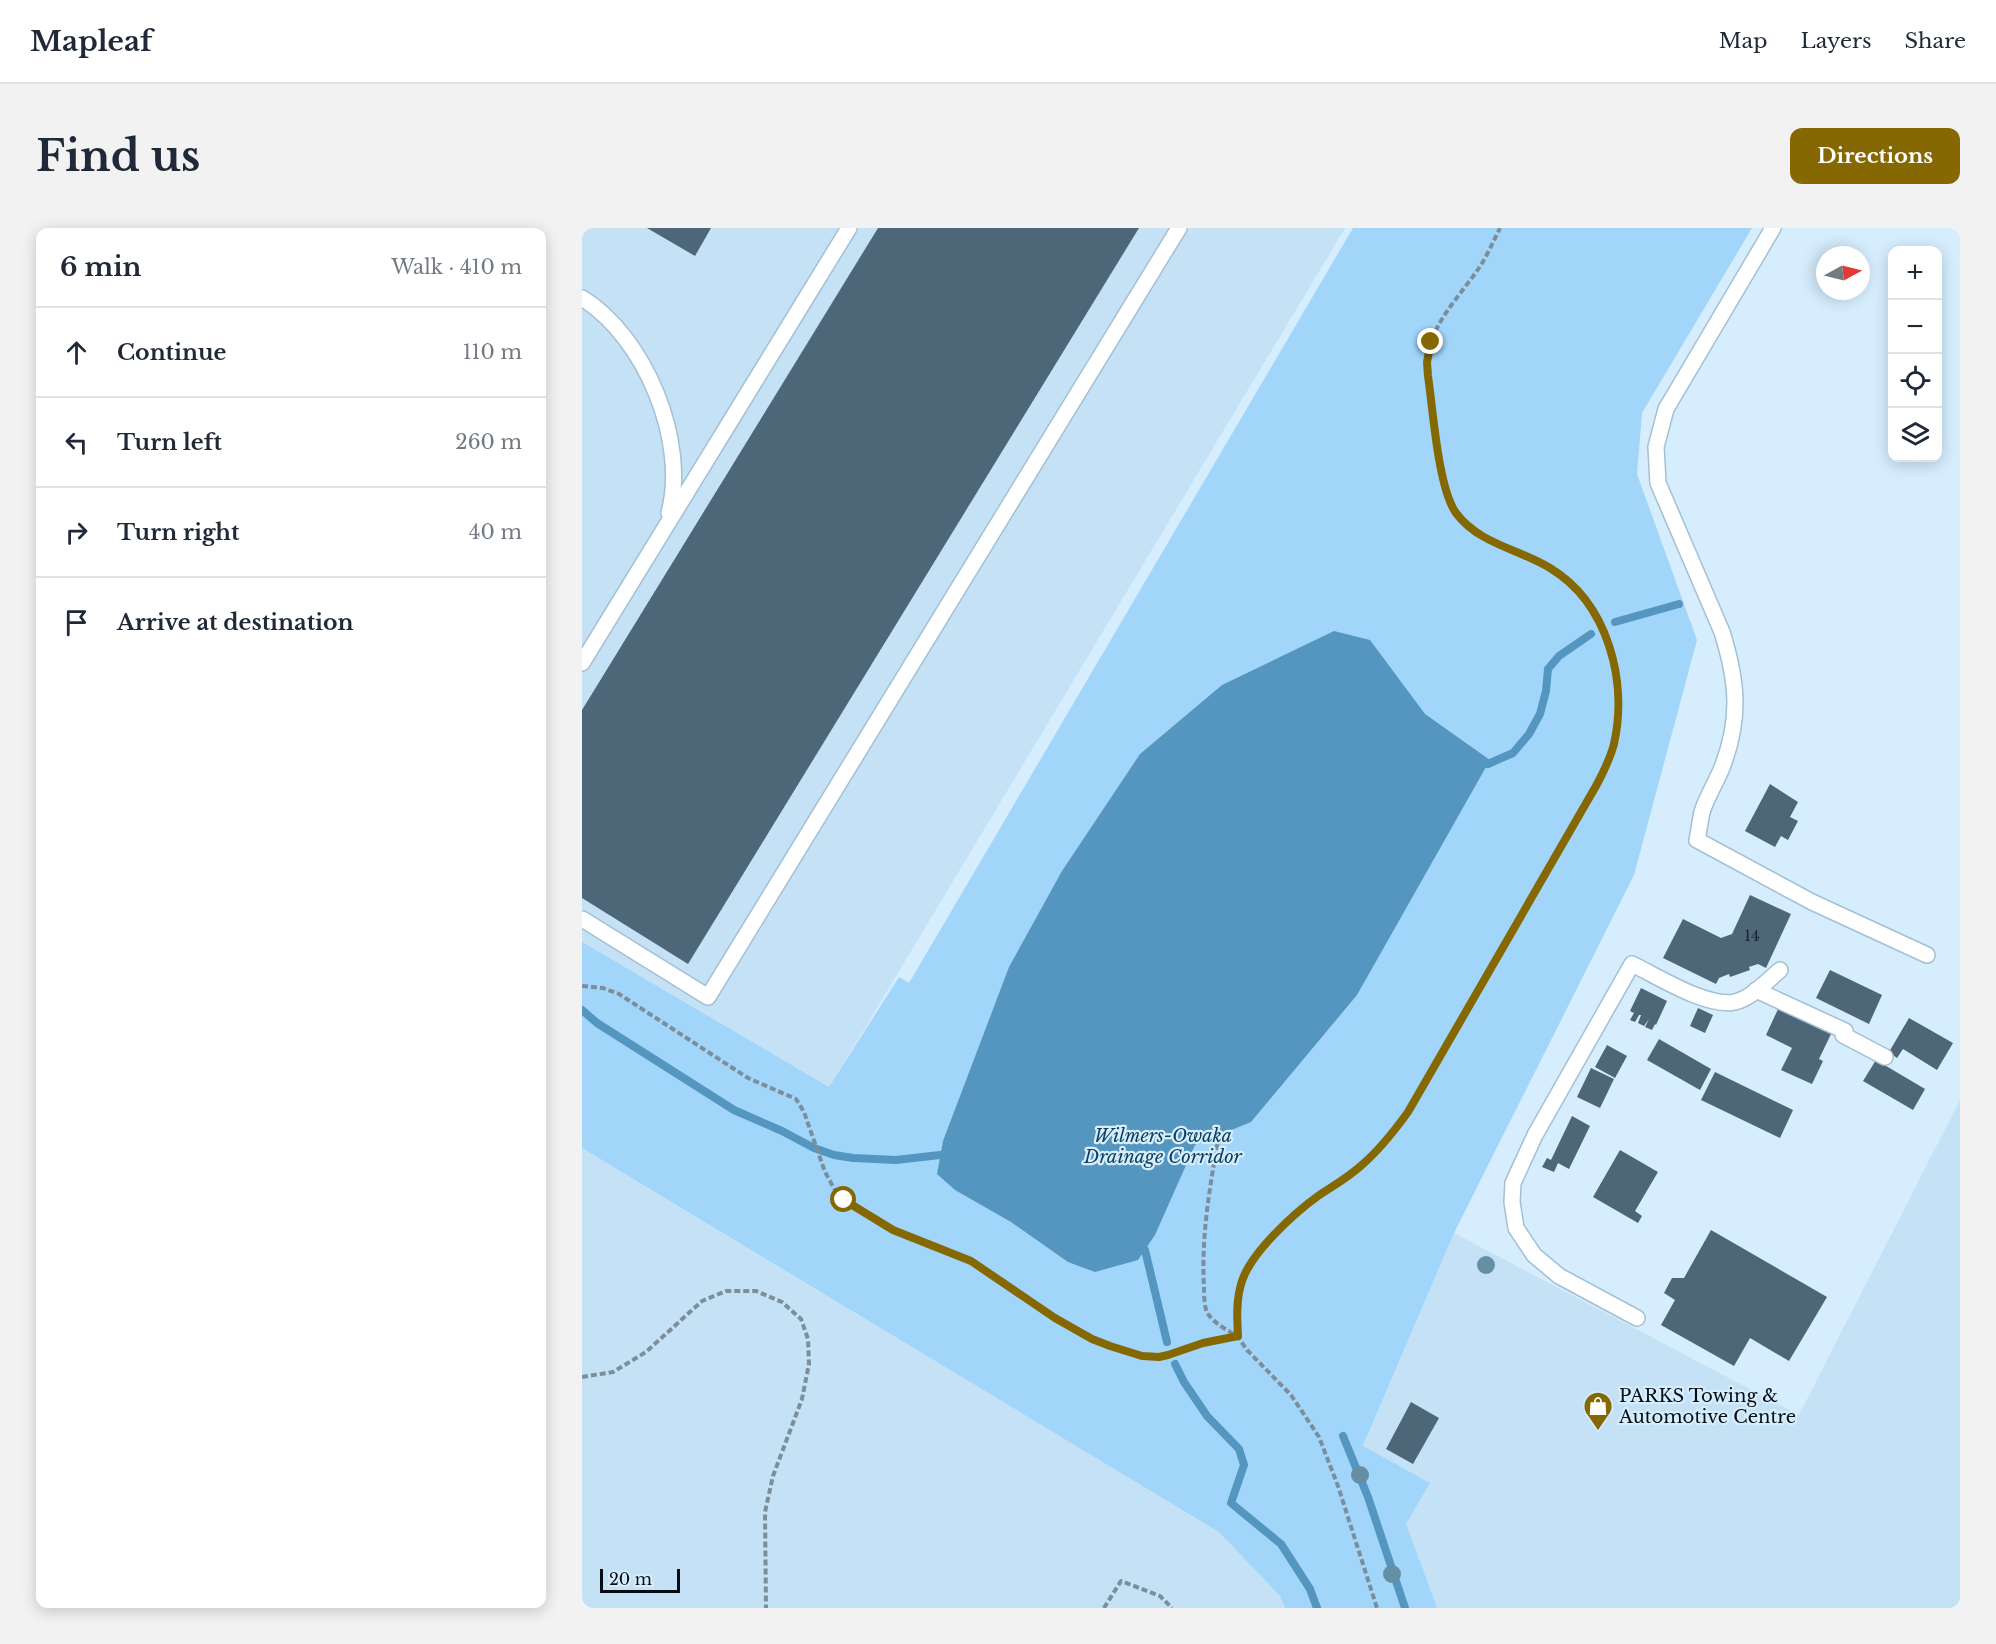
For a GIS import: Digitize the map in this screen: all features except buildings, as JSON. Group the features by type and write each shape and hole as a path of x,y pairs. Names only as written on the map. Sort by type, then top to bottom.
{"lane":[{"path":"582,663 849,228"},
{"path":"582,919 708,997 1179,228"},
{"path":"1773,228 1666,409 1656,447 1658,483 1722,632 1730,658 1736,692 1730,743 1723,766 1702,812 1697,840 1812,902 1927,955"},
{"path":"582,298 598,308 636,352 666,415 675,482 665,528"},
{"path":"1637,1318 1559,1276 1534,1255 1516,1228 1512,1202 1513,1183 1535,1135 1632,963 1710,1002 1735,1002 1756,990 1780,970"},
{"path":"1756,990 1845,1031 1844,1035 1885,1057"}],"path":[{"path":"1238,1336 1237,1316 1240,1288 1251,1263 1265,1244 1316,1197 1368,1160 1408,1112 1596,786 1613,746 1618,711 1616,674 1609,646 1588,602 1569,582 1547,566 1475,531 1457,514 1450,502 1444,481 1428,376 1428,351 1438,327 1481,266 1500,228"},
{"path":"582,986 596,987 619,994 748,1078 796,1100 808,1125 825,1173 836,1192 856,1209 893,1230 971,1261 1055,1318 1092,1339 1142,1356 1159,1357 1203,1343 1238,1336"},
{"path":"1219,1135 1206,1209 1202,1252 1207,1313 1220,1325 1238,1336 1247,1350 1291,1395 1318,1437 1338,1486 1377,1608"},
{"path":"582,1377 613,1372 646,1353 702,1301 726,1291 756,1291 782,1302 801,1319 808,1339 809,1364 802,1400 773,1476 765,1512 766,1608"},
{"path":"1104,1608 1121,1581 1160,1596 1172,1608"}],"shaded area":[{"path":"582,228 1345,228 824,1096 582,944"},
{"path":"1334,631 1370,640 1425,714 1490,760 1357,995 1251,1122 1195,1145 1155,1235 1138,1260 1095,1272 1068,1262 1011,1222 955,1190 937,1174 943,1141 1009,967 1062,871 1140,754 1222,685"},
{"name":"PARKS Towing & Automotive Centre","path":"1960,1100 1960,1608 1437,1608 1363,1447 1454,1233 1799,1415"},
{"path":"582,1148 1220,1532 1280,1596 1285,1608 582,1608"}],"green space":[{"name":"Wilmers-Owaka Drainage Corridor","path":"1353,228 1752,228 1642,413 1637,474 1697,640 1634,875 1454,1233 1363,1446 1430,1483 1406,1524 1437,1608 1285,1608 1280,1596 1219,1532 582,1148 582,942 829,1087 899,977 909,983"}],"waterway":[{"path":"1615,622 1679,604"},
{"path":"1488,764 1513,753 1529,734 1540,714 1546,691 1548,669 1559,656 1591,634"},
{"path":"582,1010 597,1023 734,1110 814,1148 834,1155 853,1158 896,1160 940,1155"},
{"path":"1145,1250 1167,1342"},
{"path":"1175,1364 1207,1416 1239,1449 1244,1465 1231,1503 1281,1544 1310,1589 1317,1608"},
{"path":"1343,1436 1368,1497 1405,1608"}],"place":[{"name":"PARKS Towing & Automotive Centre","path":"1598,1432"}],"route":[{"path":"844,1200 893,1230 971,1261 1055,1318 1092,1339 1129,1353 1159,1357 1203,1343 1238,1336 1237,1316 1242,1280 1265,1244 1316,1197 1362,1166 1408,1112 1596,786 1613,746 1618,711 1614,662 1588,602 1569,582 1547,566 1475,531 1457,514 1450,502 1442,473 1428,376 1427,362 1431,342"}]}
